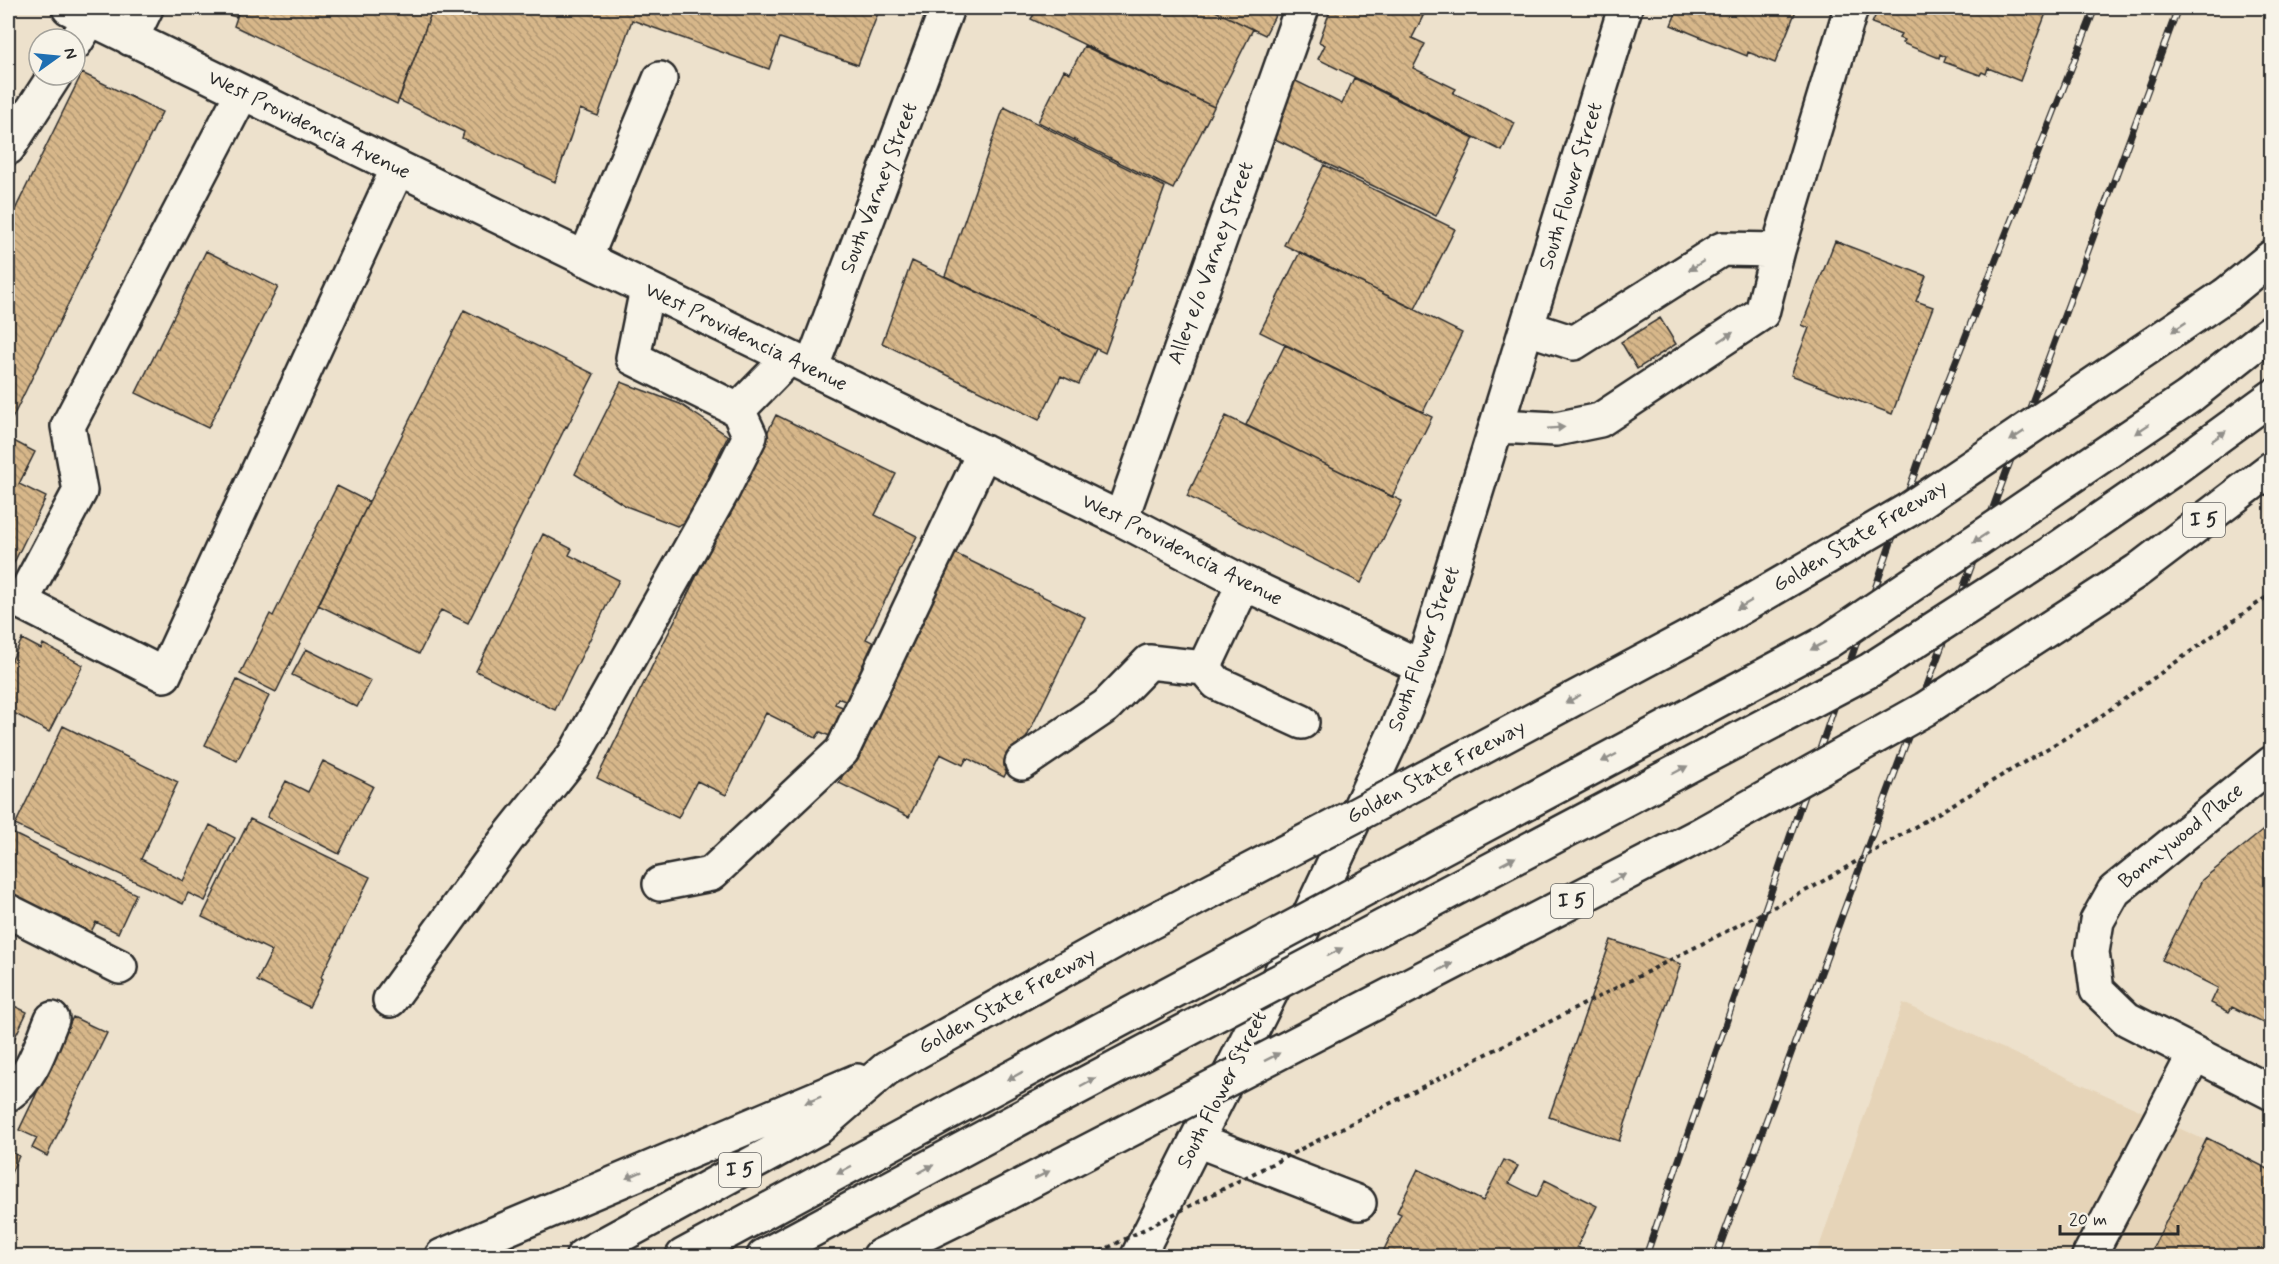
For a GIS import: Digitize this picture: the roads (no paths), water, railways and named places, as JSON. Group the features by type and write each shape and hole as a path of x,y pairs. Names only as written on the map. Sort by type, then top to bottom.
{"main road":[{"path":"131,39 146,8"},
{"name":"South Varney Street","path":"800,363 947,8"},
{"name":"Alley e/o Varney Street","path":"1121,519 1302,8"},
{"name":"South Flower Street","path":"1141,1255 1300,935 1398,726 1422,667 1625,8"},
{"path":"1498,426 1556,429 1600,420 1762,313 1778,250 1851,8"},
{"name":"West Providencia Avenue","path":"78,23 131,39 984,452 1121,519 1244,583 1422,667"},
{"path":"585,259 660,79"},
{"path":"8,148 47,87"},
{"path":"242,93 68,426 80,491 21,602 164,675 398,168"},
{"path":"1528,328 1574,343 1722,249 1778,250"},
{"name":"Golden State Freeway","path":"583,1257 819,1127 886,1069 1122,937 1356,815 1724,617 1908,510 2227,294 2271,257"},
{"path":"390,1000 507,839 575,754 722,492 750,436 738,410 633,358 647,289"},
{"path":"683,1257 1067,1048 1827,642 2190,396 2271,331"},
{"path":"738,410 800,363"},
{"path":"764,1257 1037,1109 1870,670 2050,554 2172,470 2271,397"},
{"path":"660,884 711,874 842,751 984,452"},
{"name":"I 5","path":"880,1257 1698,836 1925,709 2137,571 2271,468"},
{"path":"1204,669 1244,583"},
{"path":"1022,763 1106,706 1149,662 1204,669 1217,682 1302,722"},
{"name":"Bonnywood Place","path":"2271,763 2114,891 2097,921 2092,952 2097,990 2127,1019 2271,1093"},
{"path":"8,911 120,967"},
{"path":"8,1094 19,1086 28,1074 52,1018"},
{"path":"2089,1257 2194,1055"},
{"path":"442,1257 886,1069"},
{"path":"1197,1140 1359,1203"}],"railway":[{"path":"1646,1256 1935,414 2095,8"},
{"path":"1716,1256 2178,8"}]}
